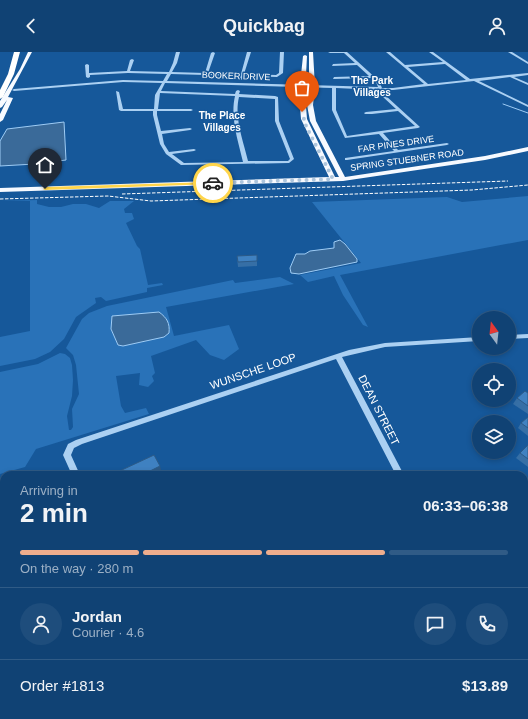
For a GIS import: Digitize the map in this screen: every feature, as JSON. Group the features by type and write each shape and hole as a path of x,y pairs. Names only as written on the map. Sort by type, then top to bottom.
{"highway":[{"path":"0,82 8,64 11,52"},
{"path":"0,97 11,74 17,52"}],"main road":[{"path":"0,120 30,52"},
{"path":"306,52 312,87 310,105 314,121 322,140 343,179"},
{"path":"312,52 308,59 303,86 302,112 306,126 333,179"},
{"path":"0,106 22,69"},
{"path":"302,112 312,112"},
{"path":"314,141 322,140"},
{"name":"SPRING STUEBNER ROAD","path":"0,190 343,179 485,158 528,149"}],"street":[{"path":"159,92 237,94 277,98 277,121 292,157 291,160 246,163 183,164 168,153 162,144 155,110 159,92 176,60 178,52"},
{"path":"246,163 235,118 235,104 249,52"},
{"path":"88,74 128,72 280,75 282,52"},
{"path":"330,52 345,52 378,82 384,96 418,127 346,137 334,110 334,88"},
{"path":"388,52 427,85"},
{"path":"431,52 469,80"},
{"path":"510,52 528,63"},
{"path":"206,74 213,53"},
{"path":"128,72 132,60"},
{"path":"404,66 446,63"},
{"path":"333,65 358,64"},
{"path":"87,65 88,83"},
{"name":"BOOKER DRIVE","path":"14,90 117,81 381,89 528,74"},
{"path":"510,76 528,84"},
{"path":"334,78 372,77"},
{"path":"475,80 528,106"},
{"path":"117,92 121,110 191,110"},
{"path":"366,113 399,110"},
{"path":"159,133 190,129"},
{"path":"380,132 397,151"},
{"name":"FAR PINES DRIVE","path":"347,159 447,144"},
{"path":"168,153 194,150"},
{"path":"516,337 528,336"},
{"name":"WUNSCHE LOOP","path":"74,471 67,455 69,449 74,444 338,356 366,348 385,345 472,339"},
{"name":"DEAN STREET","path":"338,356 398,471"}],"shaded area":[{"path":"64,122 66,160 0,166 0,141 7,129"},
{"path":"528,196 528,240 340,275 368,327 363,325 343,295 334,276 308,282 300,275 361,263 312,202 447,197 462,202"},
{"path":"37,200 37,204 49,207 86,204 99,208 110,201 134,201 124,209 125,213 132,213 134,219 126,223 137,246 140,249 148,285 162,283 163,285 147,288 147,292 106,301 101,297 95,298 96,303 76,317 64,339 50,352 35,359 0,366 0,337 30,331 30,201 0,201"},
{"path":"340,240 357,259 357,262 299,274 291,273 290,268 296,254 305,254 310,251 334,248 334,242"},
{"path":"280,277 294,284 166,307 174,336 229,325 239,349 224,360 210,355 196,340 151,356 155,373 152,376 154,381 148,387 139,385 140,373 116,376 121,406 125,413 146,408 149,414 36,449 25,467 11,471 0,471 0,372 38,364 60,353 65,354 70,358 73,380 72,396 67,416 69,430 71,430 73,427 72,409 79,394 76,365 73,355 66,348 82,319 89,313 107,306 233,280 235,283","holes":["111,329 169,333 118,345"]},
{"path":"159,312 167,321 169,333 164,337 123,346 118,345 111,329 112,316"}],"building":[{"path":"257,255 257,261 238,262 237,256"},
{"path":"525,391 528,393 528,406 517,398"},
{"path":"528,417 528,428 521,423"},
{"path":"528,445 528,459 520,453"},
{"path":"154,455 160,466 150,471 120,471"}],"waterway":[{"path":"503,104 528,113"}],"railway":[{"path":"122,194 508,181"},
{"path":"0,199 108,196 151,201 472,190 528,185"}],"way so far":[{"path":"213,183 333,179 306,126 302,112"}],"district":[{"name":"The Park Villages","path":"372,86"},
{"name":"The Place Villages","path":"222,120"}],"route":[{"path":"45,189 213,183"}]}
